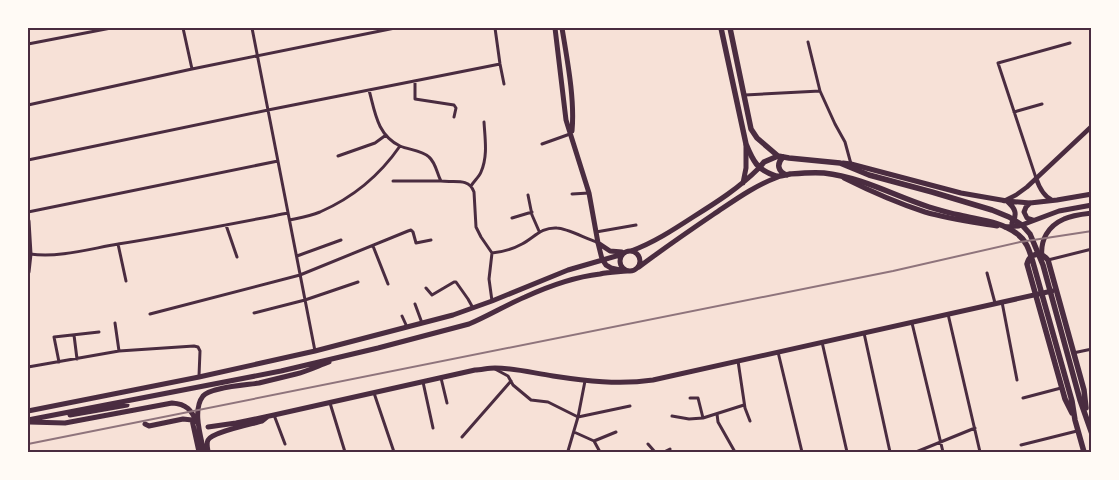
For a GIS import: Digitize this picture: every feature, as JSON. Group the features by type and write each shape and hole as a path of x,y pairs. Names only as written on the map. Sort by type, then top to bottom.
{"main road":[{"path":"555,28 566,120 589,193 598,243 602,259 606,265 611,268 632,272 750,190 778,177 787,175 808,173 837,175 957,215 1002,225 1023,238 1028,248 1072,402 1084,452"},
{"path":"562,28 573,114 571,134"},
{"path":"721,28 746,144 759,168 778,177"},
{"path":"730,28 751,129 757,138 780,157"},
{"path":"566,114 570,117 573,114"},
{"path":"743,183 746,168 746,144"},
{"path":"780,157 778,164 780,171 787,175"},
{"path":"28,411 200,377 315,351 453,315 568,270 644,246 724,198 743,183 764,162 780,157 851,164 961,193 1006,201 1030,203 1092,194"},
{"path":"840,163 869,175 992,210 1022,225 1030,234 1042,265 1080,400 1092,434"},
{"path":"837,175 926,212 1004,227 1019,226 1059,211 1092,204"},
{"path":"1006,201 1013,206 1016,214 1014,222 1008,227"},
{"path":"1030,203 1024,212 1027,218 1034,220"},
{"path":"1042,265 1041,246 1051,228 1064,218 1090,213"},
{"path":"28,222 30,254 28,272"},
{"path":"598,243 610,250 636,252 640,256 641,262 639,267"},
{"path":"626,252 620,258 620,265 626,271"},
{"path":"1075,420 1065,399 1027,264 1028,259 1033,255 1044,255 1048,260 1084,390 1086,416"},
{"path":"28,421 281,371 339,357 469,324 524,297 574,279 626,271"},
{"path":"208,427 272,416 475,370 494,368 585,380 635,383 1055,290"},
{"path":"315,351 317,362"},
{"path":"204,452 198,425 198,408 202,397 207,393 299,373 339,357"},
{"path":"164,397 272,376 281,371"},
{"path":"28,421 65,423 178,403 191,410 198,425"},
{"path":"63,413 68,416 127,405"},
{"path":"208,452 208,441 210,437 217,433 262,421 272,416"},
{"path":"145,424 150,426 183,419 192,420 199,452"}],"street":[{"path":"28,44 111,28"},
{"path":"183,28 192,69"},
{"path":"252,28 315,351"},
{"path":"28,105 257,55 395,28"},
{"path":"495,28 504,84"},
{"path":"808,42 820,90 845,142 851,164"},
{"path":"1054,201 1044,195 1036,178 998,63 1070,44"},
{"path":"28,160 500,64"},
{"path":"415,81 415,99 454,105 456,108 454,117"},
{"path":"369,90 380,127 386,135 400,146 432,158 441,181"},
{"path":"744,96 820,90"},
{"path":"1014,112 1042,104"},
{"path":"471,186 481,173 486,154 484,122"},
{"path":"1006,201 1022,192 1092,126"},
{"path":"542,144 571,134"},
{"path":"338,156 375,143 386,135"},
{"path":"290,220 319,212 344,200 369,182 390,160 400,146"},
{"path":"28,212 278,162"},
{"path":"393,181 466,182 471,186 474,192 476,227 492,253 489,279 492,301"},
{"path":"572,194 589,193"},
{"path":"528,195 539,231"},
{"path":"512,218 532,212"},
{"path":"30,254 44,256 61,254 288,213"},
{"path":"226,225 236,257"},
{"path":"596,232 636,225"},
{"path":"492,253 511,249 524,243 539,231 557,227 598,243"},
{"path":"150,314 300,276 411,230 416,243 431,240"},
{"path":"297,256 341,240"},
{"path":"118,244 126,281"},
{"path":"372,246 388,284"},
{"path":"1048,260 1092,249"},
{"path":"1086,250 1092,255"},
{"path":"988,273 995,303"},
{"path":"254,313 305,300 358,282"},
{"path":"426,288 432,295 456,282 473,308"},
{"path":"1002,302 1017,380"},
{"path":"415,304 422,323"},
{"path":"948,314 980,452"},
{"path":"402,316 408,327"},
{"path":"912,322 943,452"},
{"path":"115,324 119,351"},
{"path":"58,362 54,337 99,332"},
{"path":"864,333 890,452"},
{"path":"74,335 77,359"},
{"path":"822,342 847,452"},
{"path":"28,367 119,351 194,346 198,347 200,351 200,377"},
{"path":"1073,353 1092,349"},
{"path":"778,352 802,452"},
{"path":"738,361 744,405 750,420"},
{"path":"494,368 508,376 513,385 531,400 548,402 578,417 630,406"},
{"path":"441,378 446,403"},
{"path":"568,452 578,417 585,380"},
{"path":"462,437 511,381"},
{"path":"423,382 433,428"},
{"path":"1023,398 1062,388"},
{"path":"374,393 394,452"},
{"path":"690,398 698,398 702,418"},
{"path":"330,402 345,452"},
{"path":"672,416 689,419 702,418 744,405"},
{"path":"717,414 718,422 735,452"},
{"path":"272,416 285,444"},
{"path":"916,452 975,428"},
{"path":"1021,445 1078,431"},
{"path":"574,432 594,441 600,452"},
{"path":"594,441 616,432"},
{"path":"648,444 655,452"},
{"path":"664,452 670,448"}],"railway":[{"path":"28,444 893,271 1020,242 1092,231"}]}
